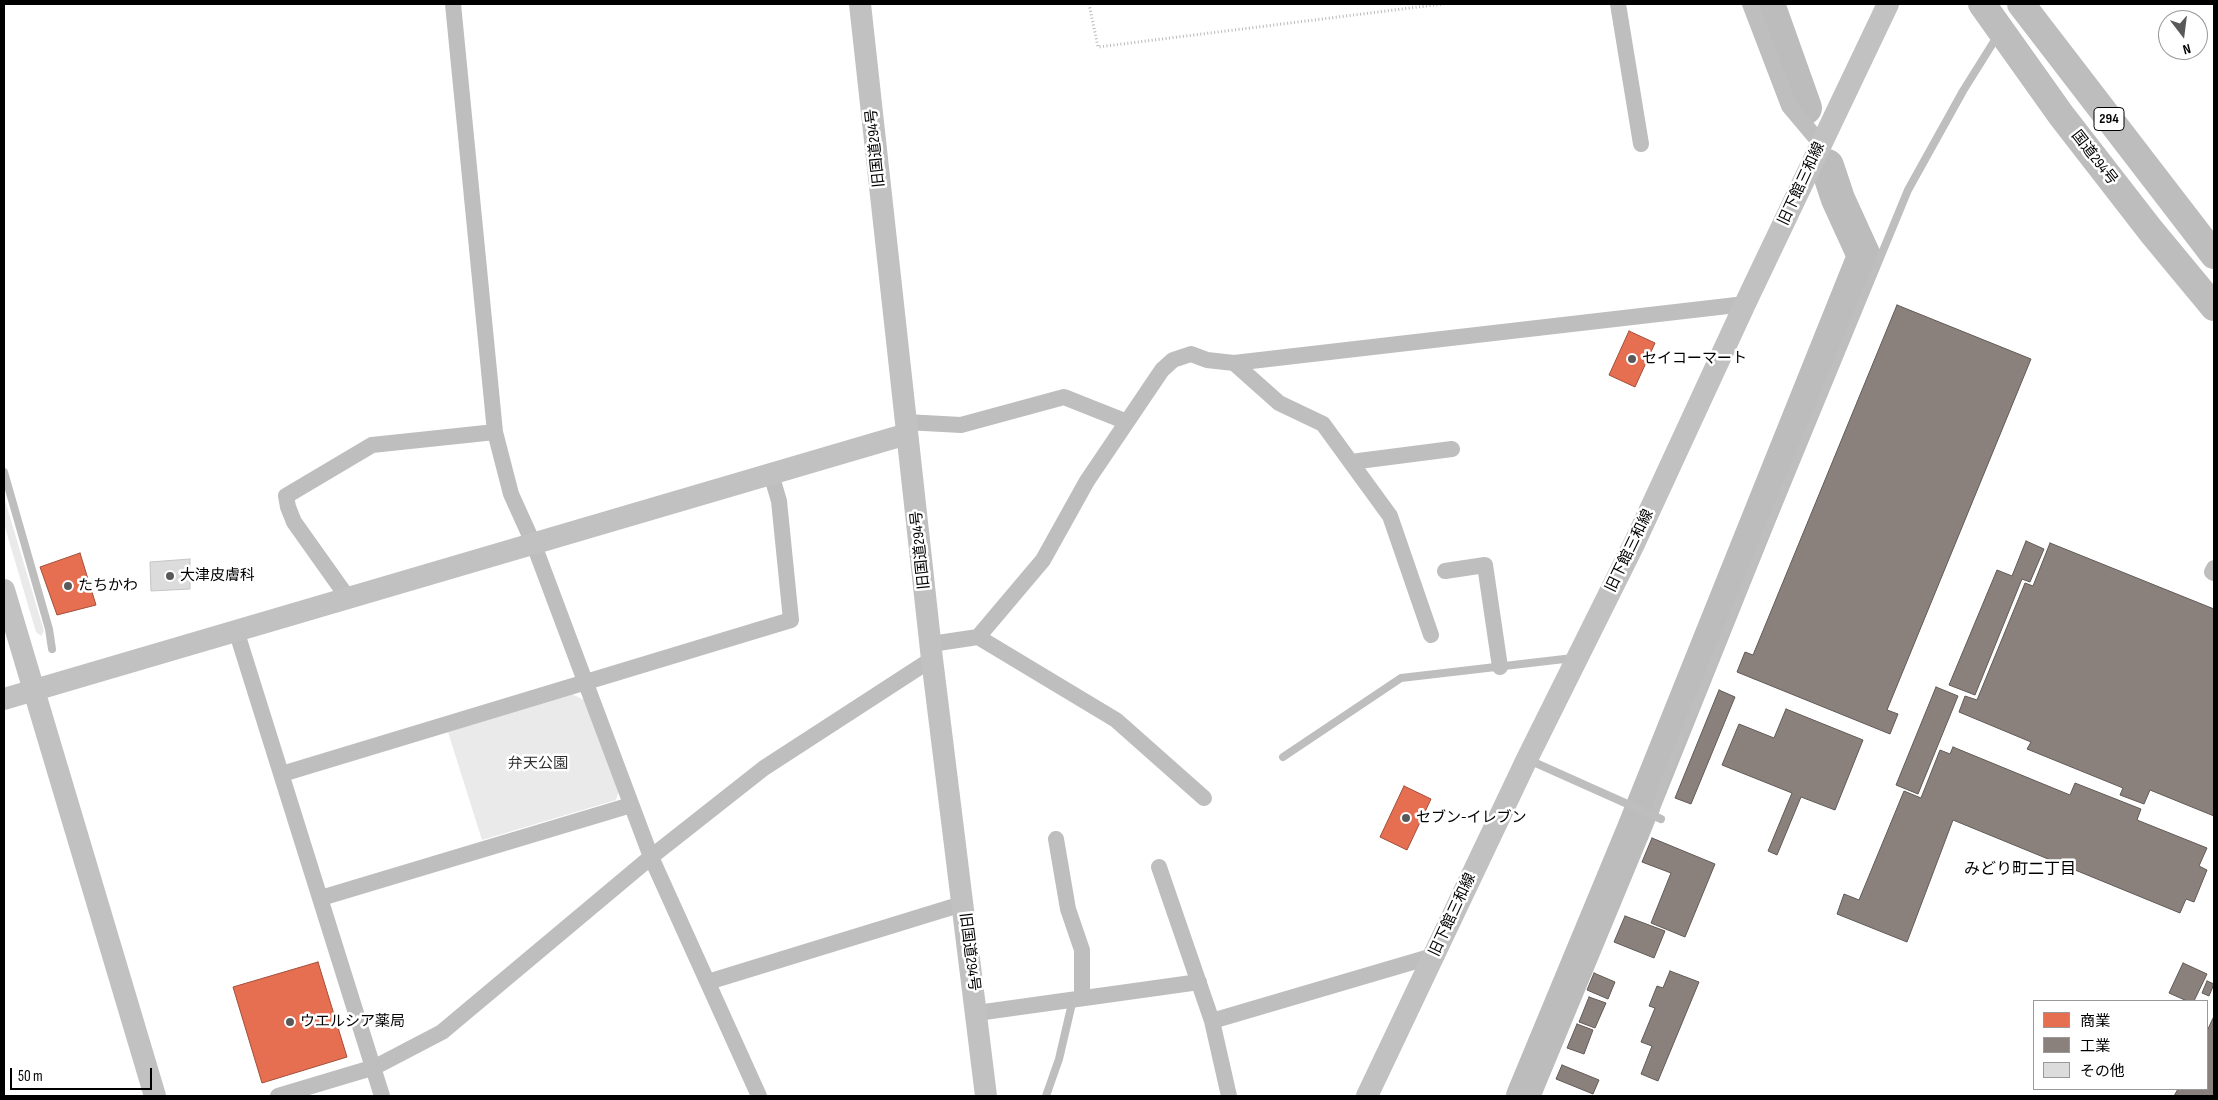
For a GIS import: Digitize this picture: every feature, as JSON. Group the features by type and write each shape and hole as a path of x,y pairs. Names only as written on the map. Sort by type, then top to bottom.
{"highway":[{"name":"国道294号","path":"1982,4 2061,115 2151,231 2214,307"},
{"name":"294","path":"2021,4 2214,255"}],"street":[{"path":"453,4 495,432 511,494 534,545 651,857 759,1096"},
{"name":"旧国道294号","path":"860,4 906,428 986,1096"},
{"path":"1618,4 1641,144"},
{"path":"1750,4 1789,106 1821,144"},
{"name":"旧下館三和線","path":"1367,1096 1527,759 1635,542 1745,304 1888,4"},
{"path":"278,1096 375,1067 442,1032 651,857 764,768 932,651 978,637 1043,560 1087,480 1162,370 1173,360 1191,354 1207,360 1234,363 1745,304"},
{"path":"1234,363 1279,403 1323,424 1351,462 1390,516 1431,635"},
{"path":"4,700 236,630 534,545 771,474 906,428 961,425 1064,396 1127,422"},
{"path":"348,598 294,522 286,496 372,445 495,432"},
{"path":"1351,462 1452,449"},
{"path":"282,774 791,620 779,501 771,474"},
{"path":"1445,571 1484,565 1500,667"},
{"path":"2214,568 2212,572 2214,573"},
{"path":"4,590 155,1096"},
{"path":"236,630 375,1067 382,1096"},
{"path":"978,637 1116,720 1204,798"},
{"path":"321,898 631,805"},
{"path":"1056,839 1068,909 1082,950 1078,998"},
{"path":"1160,867 1212,1021 1230,1096"},
{"path":"708,982 962,904"},
{"path":"1212,1021 1433,956"},
{"path":"977,1013 1199,982"}],"lane":[{"path":"1527,759 1654,816 1662,787 1908,190 1963,91 2001,32"},
{"path":"4,472 49,629 52,649"},
{"path":"1283,757 1401,678 1577,658"},
{"path":"1046,1096 1078,998"}],"path":[{"path":"1089,4 1098,47 1442,4"}],"green space":[{"path":"4,497 44,631 41,636 36,632 4,524"},
{"name":"弁天公園","path":"572,694 586,701 621,783 616,800 482,840 448,732"}],"building: 商業":[{"name":"セイコーマート","path":"1629,331 1655,343 1635,387 1609,375"},
{"name":"たちかわ","path":"80,553 96,605 57,615 40,567"},
{"name":"セブン-イレブン","path":"1404,786 1431,799 1407,850 1380,837"},
{"name":"ウエルシア薬局","path":"318,962 347,1057 262,1083 233,987"}],"building: 工業":[{"path":"1897,305 2031,359 1887,710 1898,714 1890,734 1737,672 1745,652 1753,655"},
{"path":"2026,541 2044,549 2030,582 2022,579 1975,695 1949,685 1997,570 2012,576"},
{"path":"2050,543 2214,609 2214,816 2150,790 2144,804 2120,795 2123,788 2027,749 2031,742 1959,712 1965,696 1977,700 2025,583 2033,586"},
{"path":"1936,687 1958,696 1918,794 1896,785"},
{"path":"1719,690 1735,697 1691,804 1675,798"},
{"path":"1786,709 1863,740 1835,810 1801,797 1777,855 1768,851 1792,793 1722,765 1739,724 1774,738"},
{"path":"1953,747 2070,795 2075,783 2141,809 2137,820 2207,848 2199,866 2207,870 2194,902 2186,899 2180,913 1953,820 1907,942 1837,914 1844,894 1859,900 1904,791 1921,798 1940,750 1950,754"},
{"path":"1652,838 1715,864 1685,937 1651,923 1671,873 1642,862"},
{"path":"1625,916 1665,931 1654,958 1614,942"},
{"path":"2183,963 2207,974 2194,1000 2185,1000 2169,993"},
{"path":"1670,971 1699,982 1658,1081 1641,1074 1652,1046 1641,1042 1655,1008 1649,1006 1657,986 1663,988"},
{"path":"1594,973 1615,982 1608,999 1587,990"},
{"path":"2207,981 2214,984 2209,996 2202,993"},
{"path":"1589,997 1606,1003 1595,1028 1579,1022"},
{"path":"2214,1016 2214,1096 2174,1096 2177,1090 2208,1090 2208,1029"},
{"path":"1577,1024 1593,1030 1584,1054 1567,1048"},
{"path":"1562,1065 1599,1080 1593,1094 1556,1079"}],"building: その他":[{"name":"大津皮膚科","path":"190,559 190,589 151,591 150,562"}],"waterway":[{"path":"1768,4 1805,108"},
{"path":"1523,1096 1633,831 1864,256 1838,199 1827,166"}],"place":[{"name":"セイコーマート","path":"1632,359"},
{"name":"大津皮膚科","path":"170,576"},
{"name":"たちかわ","path":"68,586"},
{"name":"セブン-イレブン","path":"1406,818"},
{"name":"ウエルシア薬局","path":"290,1022"}],"district":[{"name":"みどり町二丁目","path":"2020,870"}]}
